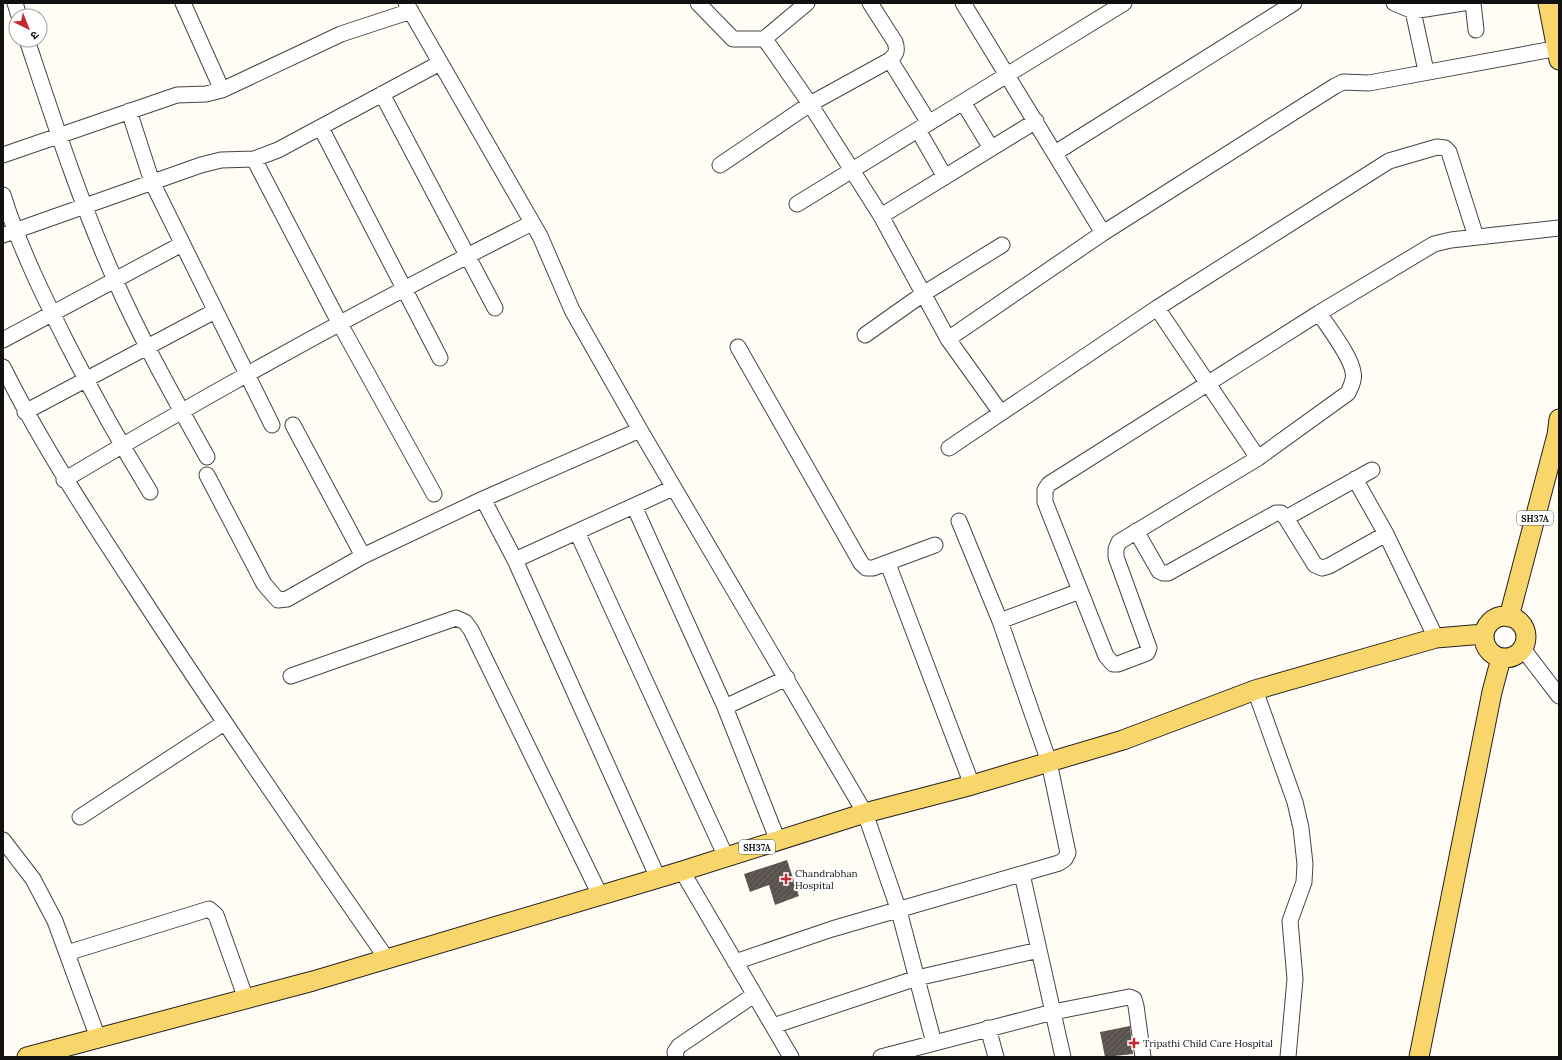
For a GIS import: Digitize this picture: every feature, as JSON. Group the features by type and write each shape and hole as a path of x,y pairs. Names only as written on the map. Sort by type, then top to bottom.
{"main road":[{"path":"1548,3 1558,52"},
{"name":"SH37A","path":"1509,617 1557,436 1559,419"},
{"path":"1501,617 1509,617 1517,619 1522,625 1526,633 1526,641 1523,649 1518,655 1510,658 1502,658 1494,656 1488,650 1484,642 1484,634 1487,626 1493,620 1501,617"},
{"name":"SH37A","path":"27,1057 50,1054 98,1038 246,999 387,959 600,896 864,814 972,785 1123,740 1255,690 1436,638 1484,634"},
{"path":"1419,1057 1492,692 1502,658"}],"street":[{"path":"3,6 13,3"},
{"path":"183,3 222,90"},
{"path":"698,3 733,39 764,39 805,4"},
{"path":"963,3 1103,233"},
{"path":"797,204 1124,3"},
{"path":"1055,153 1294,3"},
{"path":"1394,3 1412,7 1463,3"},
{"path":"1473,3 1476,30"},
{"path":"720,165 810,104 890,60 896,54 897,49 872,4"},
{"path":"3,155 59,134 177,95 206,94 222,90 341,34 408,7 532,222 572,310 673,488 787,678 864,814 899,911 934,1043"},
{"path":"1412,7 1426,71"},
{"path":"764,39 810,104 881,216 948,339 1001,413"},
{"path":"30,48 84,206 115,280 147,347 207,457"},
{"path":"948,339 1103,233 1343,82 1369,83 1426,71 1558,52"},
{"path":"890,60 923,126 945,177"},
{"path":"9,233 152,182 215,162 254,159 278,150 440,63"},
{"path":"382,94 496,308"},
{"path":"963,102 991,148"},
{"path":"129,111 152,182 272,425"},
{"path":"881,216 1036,121"},
{"path":"321,128 440,358"},
{"path":"949,448 1157,308 1390,161 1437,147 1445,148 1453,160 1476,237"},
{"path":"254,159 340,324 434,494"},
{"path":"3,195 9,233 121,446 150,492"},
{"path":"64,480 181,411 404,289 532,222"},
{"path":"1318,313 1349,360 1353,372 1353,382 1348,393 1258,458 1119,542 1116,549 1116,557 1149,648 1147,653 1118,664 1112,664 1109,661 1080,591 1045,502 1045,490 1049,484 1318,313 1434,244 1476,237 1559,228"},
{"path":"3,340 182,244"},
{"path":"865,335 923,294 1002,245"},
{"path":"1157,308 1258,458"},
{"path":"25,412 215,311"},
{"path":"738,347 861,563 866,568 873,568 888,564 935,545"},
{"path":"3,367 25,412 64,480 224,722 387,959"},
{"path":"293,426 363,556"},
{"path":"207,475 264,584 278,600 287,599 363,556 483,499 640,430"},
{"path":"1286,518 1372,470"},
{"path":"1355,479 1386,534 1436,638"},
{"path":"515,560 673,488"},
{"path":"483,499 515,560 658,878"},
{"path":"634,506 725,707 778,841"},
{"path":"1136,531 1159,571 1163,573 1168,573 1276,512 1282,512 1315,565 1322,568 1329,566 1386,534"},
{"path":"735,962 832,929 899,911 1059,863 1066,859 1068,853 1049,762 1000,621 959,521"},
{"path":"577,532 726,857"},
{"path":"888,564 972,785"},
{"path":"1000,621 1080,591"},
{"path":"291,676 456,618 465,622 471,630 600,896"},
{"path":"1523,649 1559,696"},
{"path":"725,707 787,678"},
{"path":"1255,690 1295,802 1301,828 1305,864 1304,882 1290,921 1295,979 1288,1057"},
{"path":"80,817 224,722"},
{"path":"3,840 41,892 55,921 98,1038"},
{"path":"682,871 789,1056"},
{"path":"1022,874 1063,1057"},
{"path":"67,953 209,909 216,915 246,999"},
{"path":"773,1026 917,978 1039,950"},
{"path":"676,1057 675,1052 679,1046 754,995"},
{"path":"881,1057 1053,1012 1129,997 1134,999 1136,1006 1143,1057"},
{"path":"988,1028 996,1057"}],"building":[{"path":"787,860 799,896 775,905 769,885 750,892 744,874"},
{"path":"1130,1026 1133,1054 1105,1057 1100,1032"}],"place":[{"name":"Chandrabhan Hospital","path":"786,879"},
{"name":"Tripathi Child Care Hospital","path":"1134,1043"}]}
